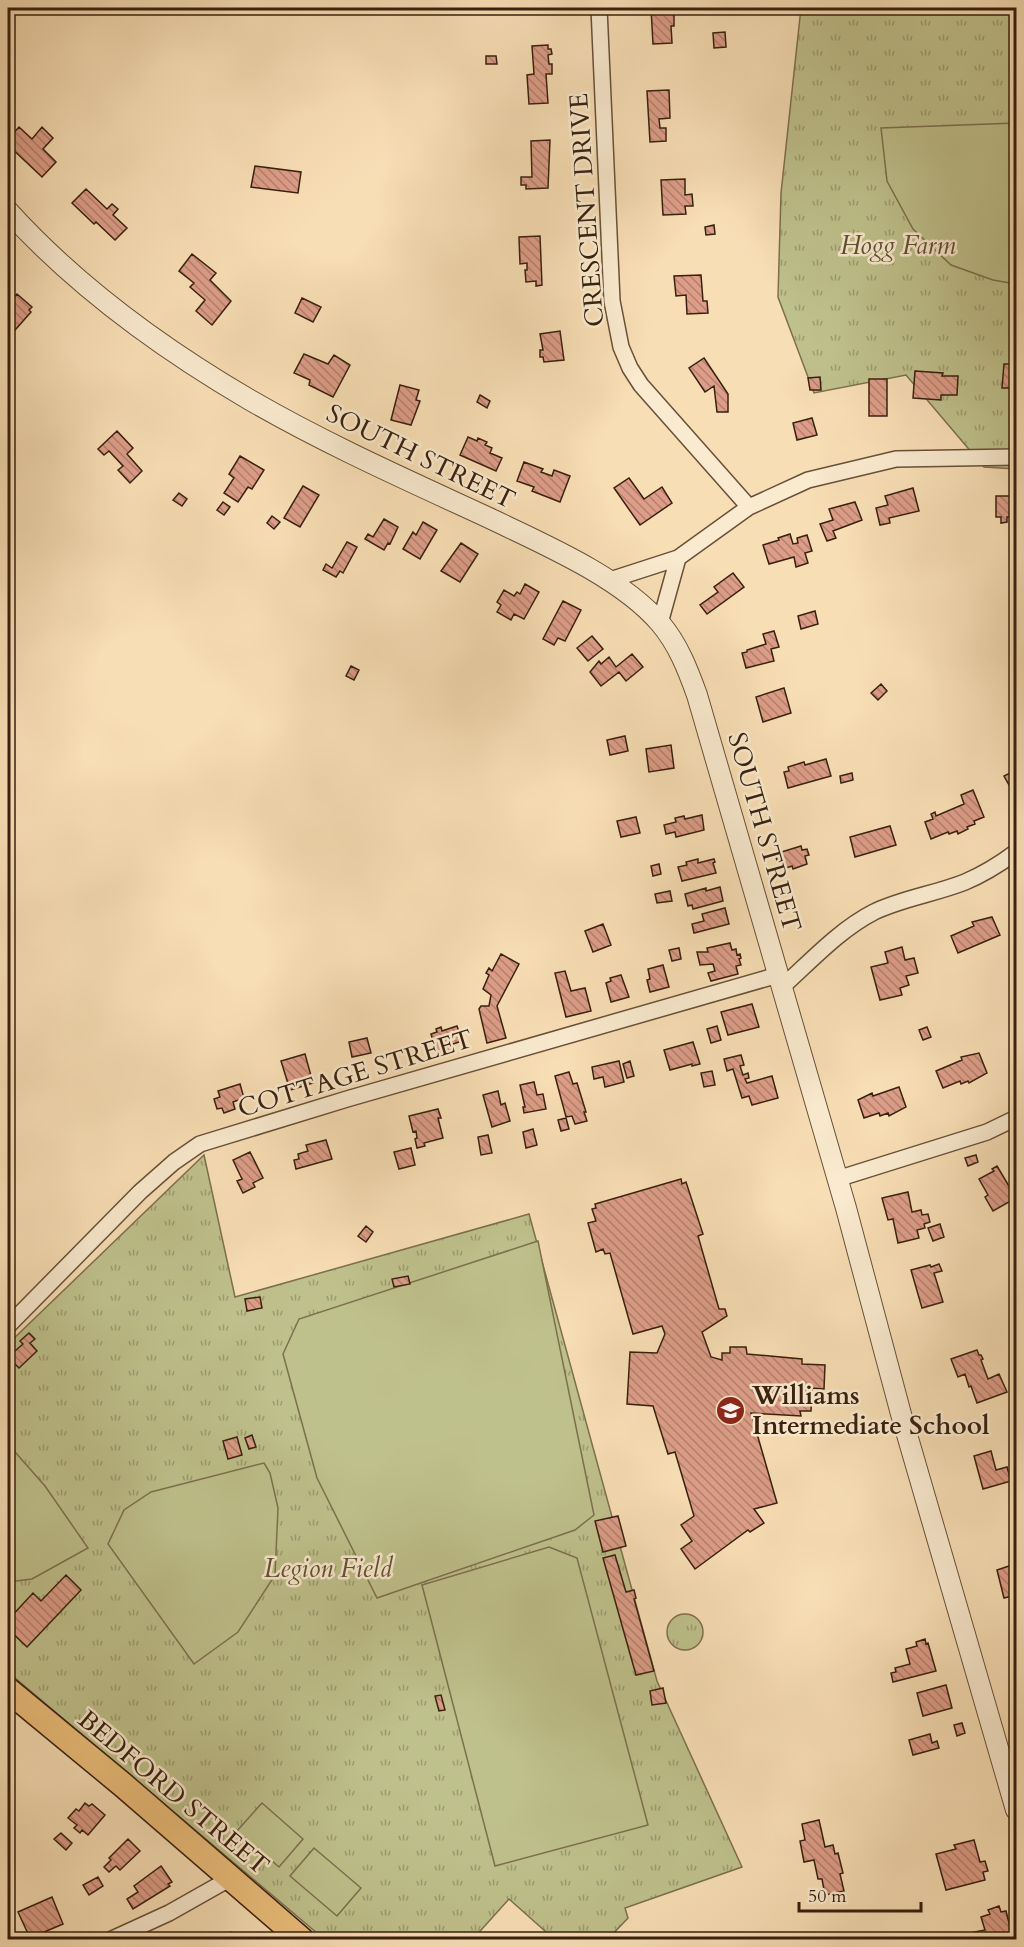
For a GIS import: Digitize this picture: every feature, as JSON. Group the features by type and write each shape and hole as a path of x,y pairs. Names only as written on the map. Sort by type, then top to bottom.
{"main road":[{"name":"BEDFORD STREET","path":"8,1690 123,1785 302,1940"}],"street":[{"name":"CRESCENT DRIVE","path":"599,8 610,275 621,347 641,386 749,507"},
{"name":"SOUTH STREET","path":"8,211 53,259 103,301 151,337 213,378 320,437 527,536 607,580 644,607 660,623 680,654 697,695 837,1179 888,1370 1017,1810"},
{"path":"607,580 678,558 749,507 808,480 896,459 1017,457"},
{"path":"660,623 678,558"},
{"path":"780,981 850,926 873,913 897,902 963,883 992,870 1017,852"},
{"name":"COTTAGE STREET","path":"8,1326 140,1192 174,1162 200,1144 358,1096 780,981"},
{"path":"837,1179 1014,1124"},
{"path":"110,1940 169,1912 231,1878"}],"green space":[{"name":"Hogg Farm","path":"801,8 1016,8 1016,469 984,467 906,375 814,393 778,297 781,193"},
{"path":"1016,123 1016,284 993,280 951,265 913,229 887,181 881,128"},
{"name":"Legion Field","path":"204,1155 235,1297 529,1214 657,1681 742,1867 625,1908 628,1918 608,1939 554,1939 509,1899 473,1939 324,1939 8,1672 8,1344"},
{"path":"538,1241 594,1515 575,1530 377,1598 317,1478 283,1354 299,1319"},
{"path":"8,1444 45,1486 88,1548 32,1579 8,1582"},
{"path":"264,1463 270,1473 278,1508 275,1575 238,1632 194,1664 108,1544 124,1510 151,1492"},
{"path":"549,1547 577,1558 648,1825 495,1866 422,1585"},
{"path":"685,1614 698,1619 703,1632 698,1645 685,1650 672,1645 667,1632 672,1619"},
{"path":"262,1803 303,1839 279,1867 237,1831"},
{"path":"314,1848 361,1888 337,1916 290,1876"}],"building":[{"path":"651,8 674,8 674,26 671,26 672,43 653,44"},
{"path":"725,32 726,47 714,48 713,33"},
{"path":"548,45 552,54 548,55 549,64 552,64 552,74 546,74 548,103 529,104 527,75 534,74 532,46"},
{"path":"486,56 496,56 497,64 486,64"},
{"path":"669,90 670,118 659,119 660,128 666,128 666,141 650,142 647,91"},
{"path":"19,127 32,139 42,127 53,138 43,149 56,162 42,177 8,145 8,139"},
{"path":"550,140 548,188 526,189 526,185 521,185 521,177 532,177 531,141"},
{"path":"255,166 301,172 298,193 251,187"},
{"path":"685,179 685,195 692,194 693,206 685,206 686,214 663,215 661,180"},
{"path":"86,189 107,209 112,204 118,209 113,215 127,228 115,240 72,203"},
{"path":"714,225 715,234 706,235 705,227"},
{"path":"540,236 542,285 536,286 536,281 526,282 527,263 520,264 519,237"},
{"path":"192,254 216,273 210,280 231,301 212,325 196,311 205,300 190,287 194,283 179,271"},
{"path":"701,275 703,301 707,301 708,313 687,314 686,295 676,296 674,276"},
{"path":"17,294 32,307 29,310 31,312 8,338 8,304"},
{"path":"302,298 321,307 313,322 295,313"},
{"path":"560,331 564,360 544,362 543,357 540,357 540,350 543,350 540,334"},
{"path":"304,354 328,364 334,355 350,365 333,397 309,385 310,380 294,373"},
{"path":"704,358 728,394 728,412 717,412 714,386 705,392 689,368"},
{"path":"1004,364 1016,364 1016,388 1002,388"},
{"path":"915,371 943,373 942,376 958,376 957,395 941,395 941,400 913,398"},
{"path":"820,377 821,390 810,390 808,378"},
{"path":"869,379 887,379 887,416 869,416"},
{"path":"400,385 419,390 416,400 420,401 411,425 391,420"},
{"path":"480,395 490,401 487,408 477,402"},
{"path":"812,418 817,435 797,440 793,423"},
{"path":"117,431 133,448 127,454 142,471 130,483 118,470 123,466 109,451 104,455 98,449"},
{"path":"468,437 487,442 485,445 492,448 490,453 502,458 496,471 460,455"},
{"path":"240,456 264,470 252,489 248,487 238,502 224,493 234,478 229,474"},
{"path":"524,462 543,469 541,472 552,476 554,470 570,476 560,502 532,491 534,487 517,481"},
{"path":"629,478 644,499 662,487 672,503 640,525 614,488"},
{"path":"303,486 319,495 300,527 284,518"},
{"path":"913,488 919,511 889,518 890,523 880,525 876,508 888,505 885,496"},
{"path":"179,493 187,499 182,506 173,500"},
{"path":"996,496 1016,496 1016,517 1007,517 1007,522 1001,523 1001,517 996,517"},
{"path":"223,502 230,507 224,515 217,510"},
{"path":"855,502 862,520 833,531 836,538 827,541 820,524 833,520 829,509"},
{"path":"272,516 280,522 274,529 267,523"},
{"path":"384,519 398,527 390,544 388,543 384,550 365,539 368,534 373,537"},
{"path":"423,522 437,530 420,559 403,549 413,532 416,535"},
{"path":"790,534 793,544 798,543 797,538 807,535 812,551 805,553 808,563 796,567 794,557 769,564 763,545"},
{"path":"347,542 357,547 343,573 340,571 336,577 323,570 326,564 332,568"},
{"path":"461,543 478,554 460,582 441,571"},
{"path":"733,573 744,587 707,614 700,605 718,592 714,587"},
{"path":"525,584 539,592 524,619 514,614 511,620 497,612 501,605 497,602 504,590 514,596 517,592 520,594"},
{"path":"563,601 581,610 565,641 558,638 554,645 543,639"},
{"path":"815,611 818,624 801,629 798,616"},
{"path":"774,631 779,647 771,649 774,661 746,668 742,653 766,644 763,634"},
{"path":"592,636 603,649 588,661 577,648"},
{"path":"632,654 643,667 626,681 619,672 601,686 590,672 599,661 601,664 609,657 616,667"},
{"path":"351,666 359,670 354,680 346,676"},
{"path":"881,684 887,691 878,700 871,693"},
{"path":"784,688 791,713 763,722 756,697"},
{"path":"625,736 628,751 610,755 607,740"},
{"path":"671,745 674,768 649,772 646,749"},
{"path":"826,759 831,776 788,788 784,772 789,771 788,767"},
{"path":"1016,770 1016,791 1013,792 1004,776"},
{"path":"852,773 853,780 841,783 840,776"},
{"path":"973,790 984,817 974,821 975,824 958,834 957,831 949,834 948,832 931,839 925,822 933,819 931,814 935,812 936,816 964,804 961,795"},
{"path":"702,815 704,830 676,837 675,832 666,834 664,825 676,822 675,818 684,816 685,819"},
{"path":"636,817 640,833 621,837 617,821"},
{"path":"890,826 896,845 855,857 850,837"},
{"path":"801,846 802,850 807,849 809,855 805,856 807,864 793,869 792,866 780,870 775,854"},
{"path":"698,859 698,863 714,859 716,873 682,881 678,867"},
{"path":"659,864 661,874 653,876 651,866"},
{"path":"720,887 723,901 693,909 692,905 688,906 685,894"},
{"path":"670,891 672,901 657,903 655,894"},
{"path":"725,908 729,924 694,933 692,924 704,921 702,914"},
{"path":"992,917 1000,935 958,953 951,936 974,926 972,922"},
{"path":"603,924 611,945 593,952 585,931"},
{"path":"730,943 732,950 736,949 737,955 740,954 741,965 736,966 738,974 711,981 708,973 715,971 713,964 700,965 697,952 708,952 707,948"},
{"path":"902,947 905,960 914,958 918,973 906,976 909,985 900,988 902,995 880,1000 871,967 888,963 885,952"},
{"path":"679,948 681,959 672,961 669,950"},
{"path":"501,954 519,964 497,1006 506,1038 487,1043 479,1009 481,1006 489,1006 491,995 483,989 489,975 486,973 489,968 492,971"},
{"path":"663,965 669,987 650,992 647,980 650,979 648,969"},
{"path":"565,971 571,991 585,988 591,1011 566,1017 555,973"},
{"path":"621,975 629,997 611,1002 606,983 611,981 610,978"},
{"path":"752,1004 759,1027 728,1035 721,1012"},
{"path":"457,1026 462,1041 450,1045 452,1052 437,1056 431,1034 437,1032 436,1029 441,1027 442,1031"},
{"path":"717,1026 721,1040 711,1043 707,1029"},
{"path":"927,1027 931,1037 923,1040 919,1030"},
{"path":"367,1038 371,1053 352,1057 349,1042"},
{"path":"693,1042 700,1064 670,1070 664,1050"},
{"path":"979,1053 987,1073 969,1083 968,1081 961,1084 960,1081 943,1088 936,1071 962,1060 961,1057"},
{"path":"305,1054 313,1083 290,1090 281,1061"},
{"path":"741,1055 744,1065 740,1066 743,1075 748,1073 749,1078 745,1079 747,1083 772,1076 778,1098 752,1105 749,1096 742,1098 733,1069 727,1071 724,1059"},
{"path":"619,1061 624,1082 605,1087 603,1077 594,1079 592,1067"},
{"path":"630,1061 634,1076 627,1078 623,1064"},
{"path":"712,1071 715,1085 704,1087 701,1073"},
{"path":"569,1072 573,1084 577,1083 586,1112 584,1112 587,1121 575,1124 572,1116 566,1117 555,1076"},
{"path":"534,1082 537,1095 543,1094 546,1109 524,1113 523,1107 525,1107 520,1085"},
{"path":"240,1084 244,1098 233,1102 235,1109 224,1113 222,1108 217,1109 214,1099 220,1097 218,1091"},
{"path":"899,1087 906,1107 889,1116 888,1113 880,1116 879,1113 864,1118 858,1100 872,1093 873,1096"},
{"path":"498,1091 501,1105 505,1103 510,1121 492,1127 483,1095"},
{"path":"438,1109 443,1138 424,1143 425,1146 417,1148 416,1131 413,1132 409,1116"},
{"path":"566,1118 569,1129 561,1131 558,1120"},
{"path":"533,1129 537,1145 526,1148 523,1132"},
{"path":"488,1135 492,1153 481,1155 478,1137"},
{"path":"326,1140 332,1159 296,1169 294,1160 299,1159 298,1154 308,1151 306,1145"},
{"path":"411,1148 415,1165 399,1169 394,1152"},
{"path":"250,1152 263,1178 253,1183 255,1187 243,1193 237,1181 242,1179 233,1160"},
{"path":"976,1155 978,1162 968,1166 965,1158"},
{"path":"997,1166 1016,1198 993,1211 985,1197 988,1195 979,1179 994,1171 992,1169"},
{"path":"681,1179 682,1184 686,1182 703,1234 698,1236 719,1309 725,1309 727,1316 702,1332 711,1357 722,1360 722,1353 730,1353 730,1347 746,1347 747,1354 802,1359 802,1364 825,1365 824,1389 812,1388 811,1411 800,1411 801,1416 751,1413 777,1503 754,1509 764,1523 750,1532 748,1530 695,1569 681,1549 692,1541 681,1525 694,1516 675,1452 668,1454 653,1406 627,1404 630,1352 657,1353 665,1334 662,1326 633,1334 610,1253 605,1254 603,1249 596,1252 588,1223 596,1221 592,1209 596,1208 595,1204"},
{"path":"908,1192 912,1212 921,1210 922,1215 928,1214 930,1222 924,1224 925,1228 917,1230 919,1238 898,1243 893,1219 888,1220 882,1198"},
{"path":"940,1224 944,1237 933,1241 928,1228"},
{"path":"366,1226 373,1232 366,1242 358,1236"},
{"path":"939,1264 942,1271 934,1273 943,1302 922,1308 911,1270"},
{"path":"408,1276 410,1284 394,1287 392,1279"},
{"path":"260,1297 262,1308 247,1311 245,1299"},
{"path":"29,1333 35,1339 30,1343 37,1351 19,1368 8,1357 23,1344 20,1341"},
{"path":"977,1350 983,1359 981,1360 988,1379 999,1374 1007,1392 977,1403 965,1374 958,1377 951,1359"},
{"path":"252,1435 256,1447 249,1449 245,1438"},
{"path":"237,1437 242,1455 228,1459 223,1441"},
{"path":"991,1451 996,1470 1007,1467 1011,1481 983,1489 974,1456"},
{"path":"618,1516 626,1546 603,1552 595,1521"},
{"path":"615,1555 626,1592 634,1590 636,1598 634,1599 654,1671 636,1675 603,1558"},
{"path":"1016,1560 1016,1595 1004,1598 997,1570 1012,1565 1011,1562"},
{"path":"66,1575 81,1590 27,1647 8,1629 8,1620 33,1593 41,1601"},
{"path":"925,1639 936,1671 893,1682 891,1673 896,1672 895,1668 910,1664 906,1649 917,1646 916,1642"},
{"path":"946,1685 952,1708 923,1716 917,1693"},
{"path":"663,1688 666,1703 652,1705 650,1691"},
{"path":"441,1695 445,1710 439,1711 435,1696"},
{"path":"962,1723 965,1733 957,1736 954,1725"},
{"path":"930,1734 932,1743 937,1741 939,1748 913,1755 909,1740"},
{"path":"85,1803 89,1806 92,1804 105,1815 88,1835 74,1828 77,1825 68,1818 76,1809 79,1811"},
{"path":"819,1820 825,1847 833,1845 835,1854 838,1853 843,1873 840,1874 844,1891 825,1895 822,1879 818,1879 814,1860 804,1862 800,1841 805,1840 802,1824"},
{"path":"61,1833 72,1843 66,1850 54,1839"},
{"path":"128,1839 140,1851 120,1870 116,1866 109,1872 104,1867 111,1860 109,1858"},
{"path":"974,1840 980,1862 985,1861 988,1871 983,1872 985,1880 946,1890 936,1854 956,1849 954,1845"},
{"path":"161,1866 172,1882 168,1884 170,1886 133,1909 127,1899 138,1892 134,1886"},
{"path":"98,1877 103,1886 89,1895 83,1885"},
{"path":"52,1897 63,1924 30,1938 18,1912"},
{"path":"999,1906 1001,1912 1006,1911 1012,1935 998,1940 965,1940 969,1933 985,1930 981,1917 990,1914 988,1910"},
{"path":"9,1923 15,1940 8,1940"},
{"path":"231,1932 238,1940 215,1940 222,1933 226,1937"}],"place":[{"name":"Williams Intermediate School","path":"731,1410"}]}
